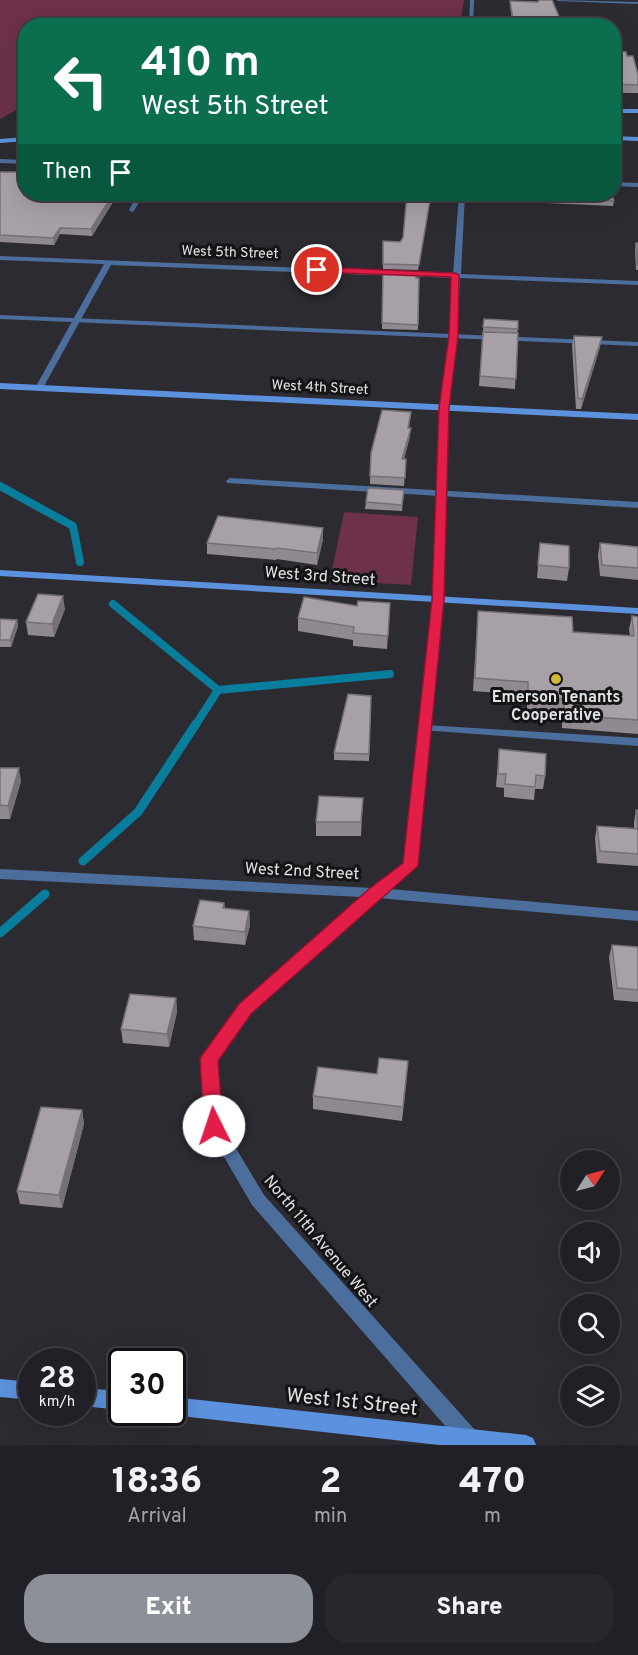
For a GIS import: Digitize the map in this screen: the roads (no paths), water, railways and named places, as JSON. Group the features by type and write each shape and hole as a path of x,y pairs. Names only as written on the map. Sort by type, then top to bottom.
{"street":[{"path":"471,18 472,0"},
{"path":"558,0 638,3"},
{"path":"621,111 638,111"},
{"path":"621,138 638,139"},
{"path":"0,141 18,140"},
{"path":"0,161 18,162"},
{"path":"621,184 638,185"},
{"path":"132,210 137,201"},
{"name":"North 11th Avenue West","path":"461,201 453,336 444,408 438,600 410,866 375,893 245,1009 209,1059 214,1126 258,1200 468,1437"},
{"name":"West 5th Street","path":"0,258 638,283"},
{"path":"39,388 109,262"},
{"name":"West 4th Street","path":"0,386 638,417"},
{"name":"West 3rd Street","path":"0,573 638,611"},
{"name":"West 2nd Street","path":"0,874 375,893 638,916"},
{"path":"0,1388 18,1390"},
{"name":"West 1st Street","path":"186,1408 441,1440 468,1437 526,1445"}],"lane":[{"path":"0,317 638,344"},
{"path":"230,481 638,505"},
{"path":"425,728 638,742"}],"waterway":[{"path":"0,486 73,526 80,562"},
{"path":"113,604 218,690"},
{"path":"218,690 390,674"},
{"path":"195,726 218,690"},
{"path":"83,861 138,812 196,724"},
{"path":"0,933 45,894"}],"place":[{"name":"Emerson Tenants Cooperative","path":"556,679"}]}
